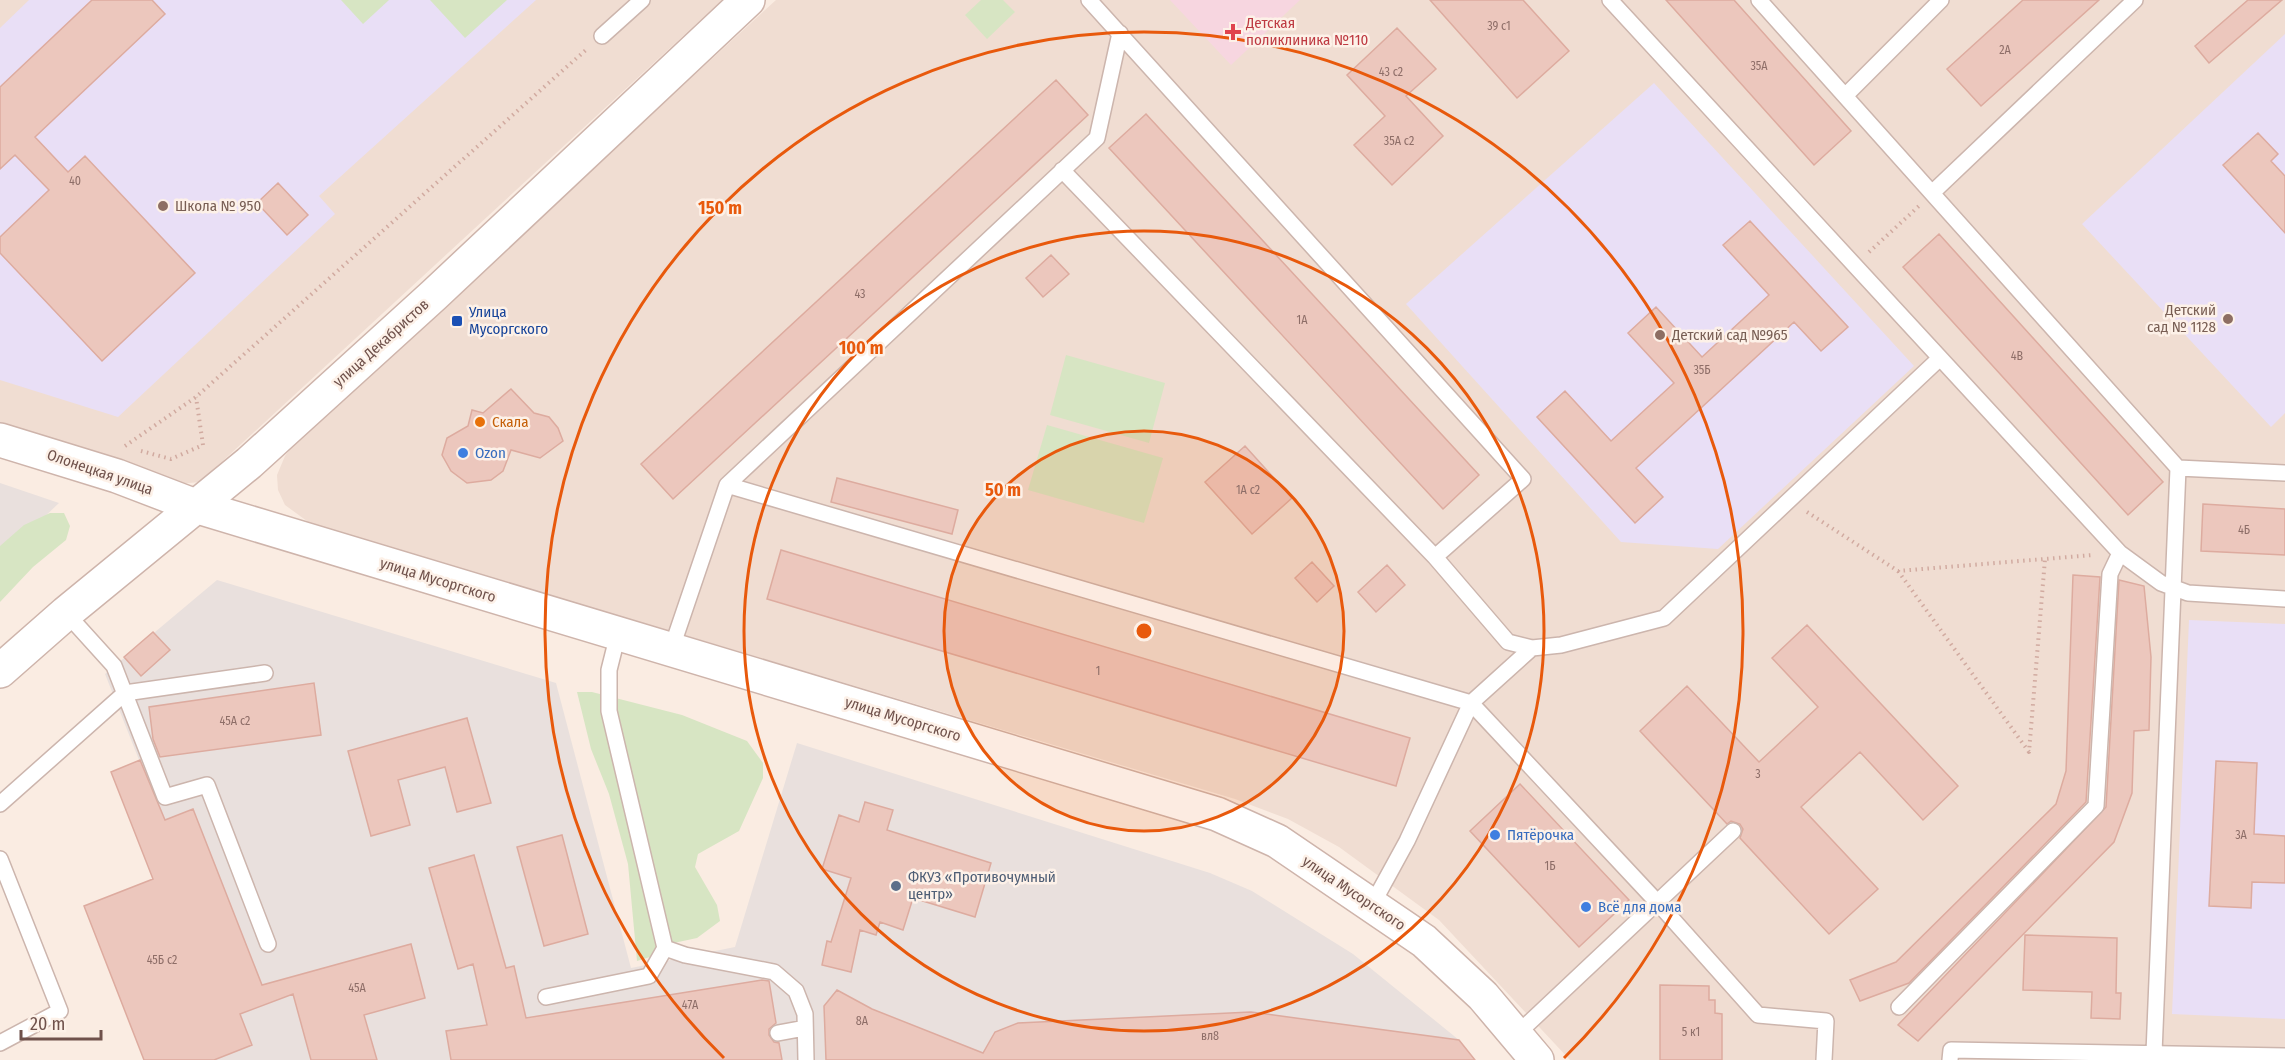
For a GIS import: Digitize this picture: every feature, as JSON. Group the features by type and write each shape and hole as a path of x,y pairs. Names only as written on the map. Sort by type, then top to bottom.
{"street":[{"name":"улица Декабристов","path":"0,671 66,613 198,507 434,295 748,0"},
{"name":"Олонецкая улица","path":"0,440 117,476 198,507"},
{"name":"улица Мусоргского","path":"198,507 1217,814 1277,842 1424,940 1483,996 1537,1060"}],"lane":[{"path":"602,36 642,0"},
{"path":"1089,0 1523,479 1434,557"},
{"path":"1610,0 2120,552 2160,583 2188,593 2285,599"},
{"path":"1759,0 2178,468 2175,588 2154,1053"},
{"path":"1845,96 1941,0"},
{"path":"1932,193 2135,0"},
{"path":"671,650 727,485 1097,138 1120,33"},
{"path":"1062,170 1434,557 1508,642 1532,648 1561,645 1664,618 1940,358"},
{"path":"2178,468 2285,473"},
{"path":"727,485 1471,703 1659,903 1758,1015 1826,1021 1824,1060"},
{"path":"1899,1007 2096,806 2110,574 2120,552"},
{"path":"66,613 114,666 165,797 207,785 268,944"},
{"path":"546,997 649,976 665,948 609,711 609,670 618,634"},
{"path":"1372,905 1407,841 1471,703 1532,648"},
{"path":"0,804 125,693 265,673"},
{"path":"1516,1035 1733,831"},
{"path":"0,859 60,1011 0,1043"},
{"path":"665,948 685,955 774,972 796,991 805,1014 806,1060"},
{"path":"778,1033 805,1028"},
{"path":"1950,1060 1951,1050 2154,1053 2197,1057 2285,1056"}],"path":[{"path":"125,446 196,397 602,36"},
{"path":"1855,266 1932,193"},
{"path":"114,443 171,459 203,445 196,397"},
{"path":"1788,500 1898,570 2029,752 2045,559"},
{"path":"1898,570 2120,552"}],"shaded area":[{"name":"Школа № 950","path":"0,0 722,0 200,482 178,484 0,424"},
{"name":"Школа № 950","path":"29,0 536,0 319,196 335,214 118,417 0,380 0,28"},
{"path":"776,0 2285,0 2285,1060 1570,1060 1439,920 1339,847 1288,819 1235,799 311,524 285,505 278,490 277,475 285,456 297,440"},
{"name":"Детская поликлиника №110","path":"1170,0 1300,0 1231,65"},
{"name":"Детский сад № 1128","path":"2285,34 2285,413 2271,427 2082,224"},
{"name":"Детский сад №965","path":"1654,83 1914,366 1718,549 1621,542 1406,304"},
{"path":"0,483 59,503 0,559"},
{"path":"217,580 556,683 631,968 735,947 797,743 1210,873 1252,891 1353,954 1459,1040 1475,1060 214,1060 252,1045 105,674"},
{"path":"2189,620 2285,624 2285,1019 2172,1014"}],"green space":[{"path":"341,0 389,0 363,24"},
{"path":"430,0 507,0 465,38"},
{"path":"981,0 1003,0 1015,12 987,39 965,15"},
{"path":"1066,355 1165,383 1149,443 1050,415"},
{"path":"1047,425 1163,458 1144,523 1028,490"},
{"path":"50,513 64,513 70,526 66,540 33,567 0,602 0,546 24,525"},
{"path":"577,692 592,692 682,715 747,741 763,763 763,778 739,831 698,854 695,867 717,905 720,921 697,938 669,944 650,957 637,961 628,864 609,794 591,749"}],"building":[{"path":"92,0 152,0 165,14 35,137 68,172 85,156 195,273 102,361 0,253 0,237 49,190 15,155 0,169 0,87"},
{"path":"1430,0 1523,0 1569,51 1517,98"},
{"path":"1666,0 1734,0 1851,131 1814,165"},
{"path":"2023,0 2099,0 1981,106 1947,69"},
{"path":"2248,0 2282,0 2209,63 2195,46"},
{"path":"1397,28 1436,69 1406,96 1443,136 1392,185 1354,145 1385,116 1347,75"},
{"path":"1056,80 1088,115 673,499 641,464"},
{"path":"1146,114 1479,475 1443,509 1109,148"},
{"path":"2258,133 2278,154 2271,161 2285,176 2285,233 2223,165"},
{"path":"278,183 308,215 287,235 257,203"},
{"path":"1750,221 1848,327 1821,351 1794,322 1636,468 1663,497 1635,523 1537,417 1565,391 1611,441 1674,383 1628,333 1656,307 1702,357 1769,295 1723,245"},
{"path":"1939,234 2163,482 2128,515 1903,267"},
{"path":"1051,255 1069,274 1043,297 1026,278"},
{"path":"511,389 534,413 549,417 558,428 563,441 540,458 511,450 503,471 491,480 467,483 451,471 442,455 447,438 468,426 472,410 483,413"},
{"path":"1245,446 1292,498 1252,534 1205,482"},
{"path":"837,478 958,510 952,534 831,502"},
{"path":"2203,504 2285,509 2285,555 2201,551"},
{"path":"781,550 1410,738 1396,786 767,599"},
{"path":"1312,562 1334,586 1317,602 1295,578"},
{"path":"1387,565 1405,585 1376,612 1358,592"},
{"path":"2073,575 2100,577 2086,802 1909,983 1860,1001 1850,980 1896,962 2056,804 2066,771"},
{"path":"2119,580 2144,586 2151,657 2149,730 2134,731 2132,793 2114,842 1918,1041 1898,1025 2106,807"},
{"path":"1807,625 1958,786 1923,820 1860,752 1801,807 1878,889 1829,934 1740,838 1743,829 1740,824 1731,821 1727,824 1640,731 1687,686 1759,762 1818,707 1772,658"},
{"path":"153,632 170,650 141,676 124,657"},
{"path":"314,683 321,735 160,757 153,739 149,707"},
{"path":"467,718 491,803 457,812 445,767 398,780 410,825 371,836 348,751"},
{"path":"140,760 165,820 193,809 262,985 411,944 425,998 364,1015 377,1060 311,1060 293,994 240,1014 252,1045 214,1060 144,1060 84,906 153,879 111,772"},
{"path":"2216,761 2257,763 2254,834 2285,836 2285,883 2252,882 2251,908 2209,906"},
{"path":"1520,784 1629,900 1579,947 1470,831"},
{"path":"865,802 893,810 887,830 991,863 975,917 913,898 903,930 880,922 876,935 860,930 851,972 822,965 827,941 831,942 851,878 822,869 839,815 859,822"},
{"path":"562,835 588,934 544,946 517,847"},
{"path":"474,855 506,968 514,966 526,1018 762,980 769,981 776,1023 769,1029 769,1035 774,1042 779,1043 782,1060 451,1060 446,1031 487,1025 473,964 458,969 429,868"},
{"path":"2025,935 2117,938 2116,993 2121,993 2120,1019 2091,1018 2092,992 2023,990"},
{"path":"1660,985 1709,986 1709,1000 1715,1000 1715,1013 1722,1014 1722,1060 1660,1060"},
{"path":"837,990 872,1009 983,1053 995,1032 1018,1023 1251,1012 1459,1040 1475,1060 826,1060 824,1006"}],"place":[{"name":"Детская поликлиника №110","path":"1233,32"},
{"name":"Школа № 950","path":"163,206"},
{"name":"Детский сад № 1128","path":"2228,319"},
{"name":"Улица Мусоргского","path":"457,321"},
{"name":"Детский сад №965","path":"1660,335"},
{"name":"Скала","path":"480,422"},
{"name":"Ozon","path":"463,453"},
{"name":"Пятёрочка","path":"1495,835"},
{"name":"ФКУЗ «Противочумный центр»","path":"896,886"},
{"name":"Всё для дома","path":"1586,907"}]}
